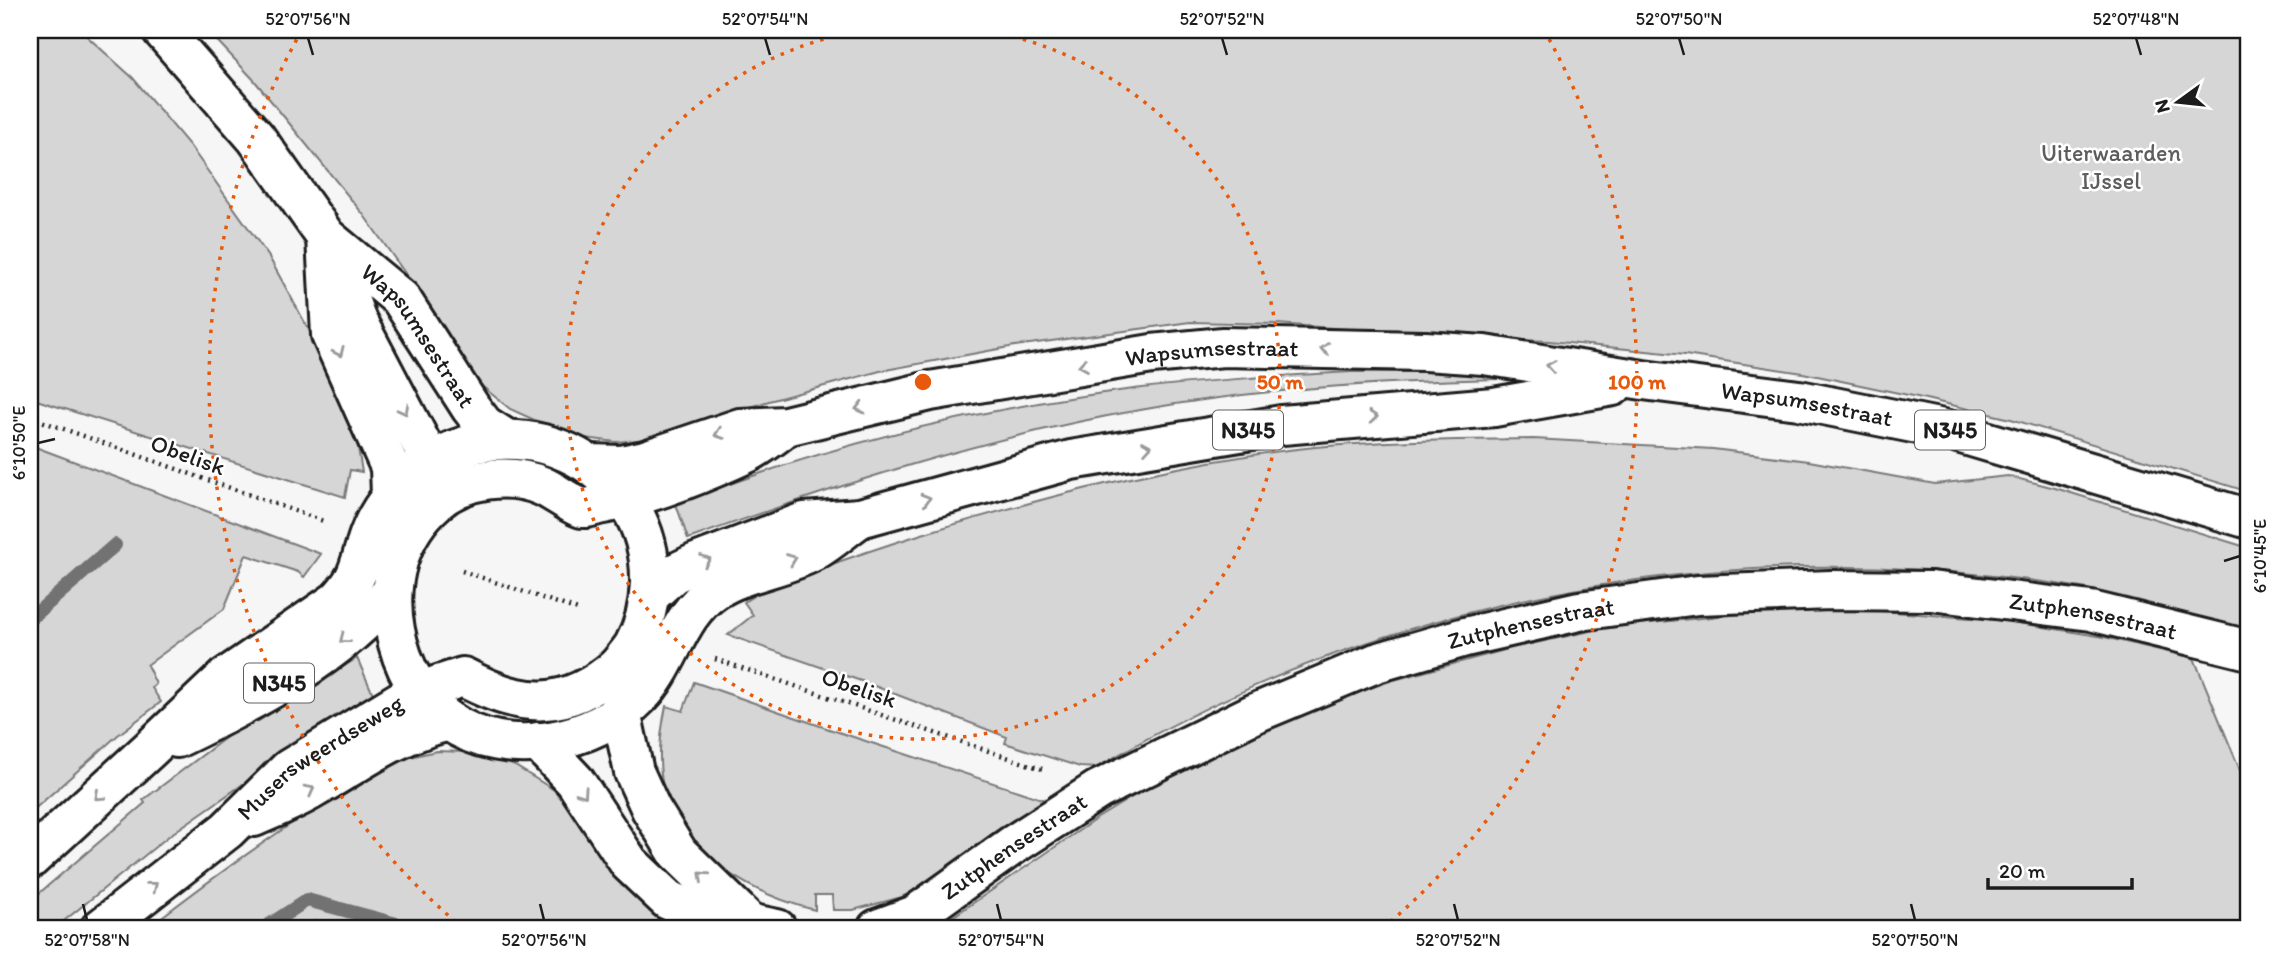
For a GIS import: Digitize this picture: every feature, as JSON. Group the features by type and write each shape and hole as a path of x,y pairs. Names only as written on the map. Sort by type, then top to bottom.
{"main road":[{"name":"Wapsumsestraat","path":"162,30 256,138 326,237 357,321 431,462 438,499"},
{"name":"Wapsumsestraat","path":"326,237 401,299 471,408 484,425 506,439"},
{"name":"Wapsumsestraat","path":"326,237 331,335 390,467 391,496"},
{"name":"Wapsumsestraat","path":"590,464 621,465 645,460 740,428 786,426 930,391 1152,354 1223,347 1425,351 1484,355 1643,380 1799,400 1948,430 2249,519"},
{"name":"Wapsumsestraat","path":"649,596 673,575 696,563 804,522 860,518 1071,460 1282,425 1494,407 1643,380"},
{"name":"Wapsumsestraat","path":"626,500 750,452 786,426"},
{"name":"N345","path":"30,859 225,678 337,601 359,572 370,532 391,496 409,477 431,462 480,442 506,439 550,446 590,464 610,480 639,522 650,571 649,596 634,645 618,666 589,688 555,700 530,701 507,697 463,677 420,691"},
{"name":"N345","path":"621,712 582,734 538,742 515,742 469,732 433,708 420,691 401,653 395,633 392,591 405,540 419,517 438,499 462,486 487,480 513,479 540,485 581,508 626,500"},
{"name":"Wapsumsestraat","path":"621,712 640,696 656,677 692,611 714,591 814,551 860,518"},
{"name":"Zutphensestraat","path":"877,929 915,915 1013,845 1098,790 1253,714 1376,663 1465,637 1579,611 1698,595 1831,590 1931,591 2091,611 2249,650"},
{"name":"N345","path":"149,750 242,707 332,649 364,624 392,591"},
{"path":"618,666 621,712 634,772 651,809 678,853 764,927"},
{"name":"Musersweerdseweg","path":"100,929 227,830 289,769 420,691"},
{"name":"Musersweerdseweg","path":"227,830 311,791 394,739 449,721"},
{"path":"538,742 575,781 629,863 668,900 709,915 764,927"}],"path":[{"name":"Obelisk","path":"30,417 334,525"},
{"path":"462,571 581,611"},
{"name":"Obelisk","path":"709,656 998,754"}],"green space":[{"path":"30,30 80,30 133,78 190,146 269,257 326,361 354,423 362,472 350,470 345,497 30,398 30,261 33,253 30,239"},
{"name":"Uiterwaarden IJssel","path":"207,30 2249,30 2249,492 2011,419 1803,373 1685,355 1549,341 1277,324 1190,322 1015,346 880,371 769,401 647,439 616,442 585,438 510,409 483,387 464,366 407,276 363,214 254,80"},
{"path":"1351,372 1499,372 1498,379 1408,382 1273,392 1184,403 1082,421 911,465 688,539 676,504 731,483 844,448 901,432 1017,407 1161,386"},
{"path":"1534,439 1713,449 1809,461 1935,484 2008,476 2055,488 2249,548 2249,632 2108,593 2007,577 1926,570 1818,567 1710,572 1602,585 1496,606 1391,635 1289,672 1191,716 1096,768 1080,767 1005,743 1007,737 864,682 728,635 753,615 744,602 779,584 922,534 1086,488 1210,462 1322,446"},
{"path":"30,445 321,554 304,577 298,572 246,555 224,609 147,665 156,684 152,688 161,702 118,735 30,813"},
{"path":"1868,610 2008,621 2104,637 2194,658 2249,792 2249,929 935,929 1096,819 1150,786 1311,709 1390,681 1512,648 1609,627 1763,612"},
{"path":"357,658 373,694 277,754 279,759 170,835 54,929 30,929 30,901 145,803 143,800 253,717 257,722"},
{"path":"694,682 1045,800 993,833 923,886 902,897 853,910 833,910 832,895 815,895 815,910 792,903 769,895 723,869 686,835 672,815 664,792 661,770 660,749 664,717 666,706 683,711"},
{"path":"437,751 467,752 491,757 515,766 554,790 671,920 688,929 351,929 316,920 302,929 146,929 249,853 357,781 398,761"}],"waterway":[{"path":"30,619 115,545"},
{"path":"263,929 307,900 415,929"}]}
